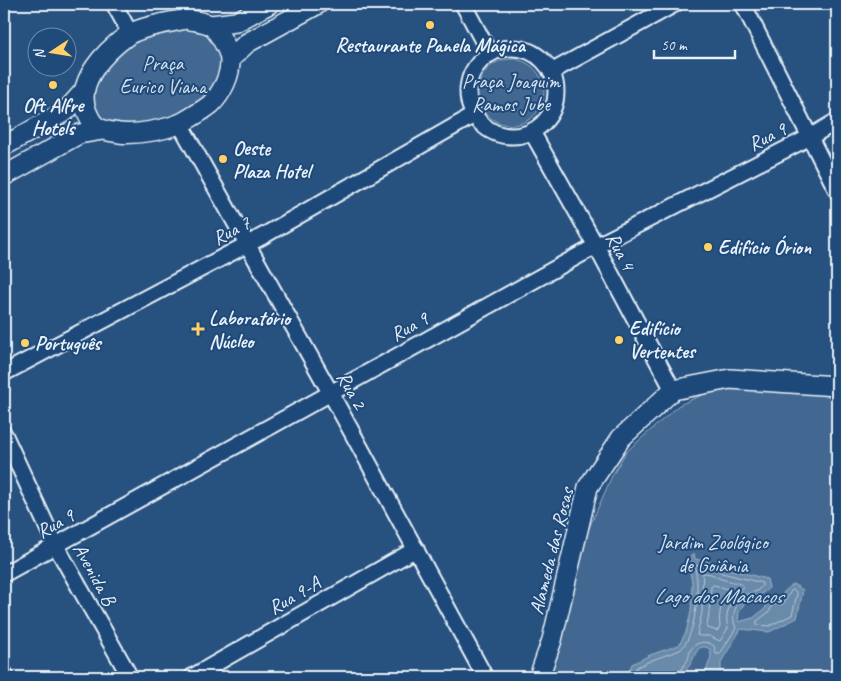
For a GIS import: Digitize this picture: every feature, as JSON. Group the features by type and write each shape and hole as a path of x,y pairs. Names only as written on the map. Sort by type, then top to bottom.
{"main road":[{"path":"4,146 66,111 83,92 96,64 130,33 155,25 187,19 211,25 236,22 268,4"},
{"path":"230,59 247,43 318,4"},
{"path":"4,176 79,134 102,130 126,134 152,131 180,124 210,105 224,84 230,59 223,41 211,25"},
{"path":"83,92 91,122 102,130"},
{"path":"673,390 730,379 837,386"},
{"name":"Alameda das Rosas","path":"539,677 552,640 588,487 621,438 673,390"}],"street":[{"path":"114,4 130,33"},
{"path":"463,4 490,54"},
{"path":"551,72 675,4"},
{"path":"743,4 837,191"},
{"path":"503,48 517,48 531,52 543,60 551,72 556,85 556,99 552,112 544,124 532,132 520,136 506,136 493,132 482,125 474,115 469,102 468,88 471,74 479,62 490,54 503,48"},
{"name":"Rua 7","path":"4,373 247,244 474,115"},
{"name":"Rua 9","path":"4,574 596,246 810,137 837,121"},
{"name":"Rua 2","path":"180,124 330,392 485,677"},
{"name":"Rua 4","path":"532,132 673,390"},
{"name":"Avenida B","path":"4,434 56,546 130,677"},
{"name":"Rua 9-A","path":"192,677 416,548"},
{"path":"4,673 6,677"}],"green space":[{"name":"Praça Eurico Viana","path":"164,28 189,29 207,34 218,45 222,53 222,75 209,95 184,113 136,128 106,125 92,109 96,75 121,47"},
{"name":"Praça Joaquim Ramos Jube","path":"511,59 524,61 539,74 542,79 544,92 542,105 529,120 524,123 511,125 498,123 483,110 480,105 478,92 480,79 493,64 498,61"},
{"name":"Jardim Zoológico de Goiânia","path":"742,387 837,395 837,677 549,677 589,528 612,476 626,452 679,405 709,392"}],"water":[{"name":"Lago dos Macacos","path":"694,553 695,559 767,579 769,588 759,596 748,598 739,612 738,622 753,618 766,608 766,601 780,600 784,592 793,584 803,590 797,618 769,632 741,629 721,662 721,677 704,677 711,657 710,649 702,647 696,653 686,671 685,677 669,677 662,671 643,677 620,677 630,669 632,664 650,655 679,645 686,632 691,612 692,583 688,559"}],"place":[{"name":"Restaurante Panela Mágica","path":"430,25"},
{"name":"Oft Alfre Hotels","path":"53,85"},
{"name":"Oeste Plaza Hotel","path":"223,159"},
{"name":"Edifício Órion","path":"708,247"},
{"name":"Laboratório Núcleo","path":"198,329"},
{"name":"Edifício Vertentes","path":"619,340"},
{"name":"Português","path":"25,343"}]}
